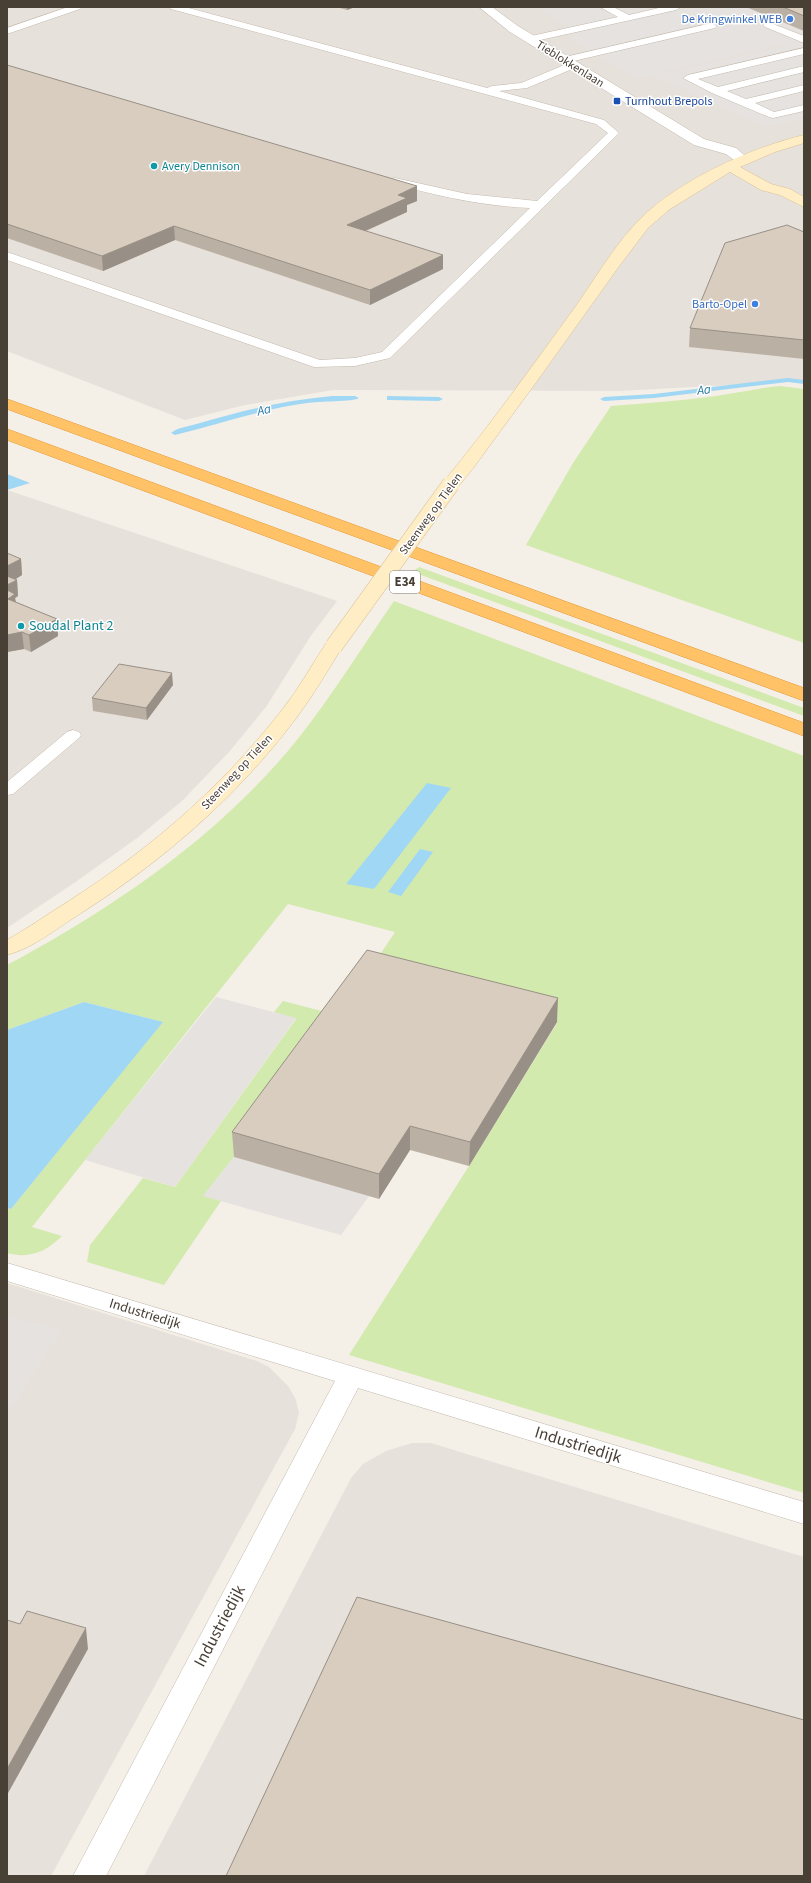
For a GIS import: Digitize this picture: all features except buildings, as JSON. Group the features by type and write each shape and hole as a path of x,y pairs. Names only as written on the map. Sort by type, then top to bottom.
{"highway":[{"name":"E34","path":"7,404 804,695"},
{"name":"E34","path":"7,434 804,730"}],"street":[{"name":"Tieblokkenlaan","path":"485,7 531,39 698,142 731,152 743,160"},
{"name":"Steenweg op Tielen","path":"7,948 99,893 166,844 220,794 253,758 290,714 334,646 451,484 507,413 630,240 650,218 688,190 743,160 804,139"},
{"name":"Tieblokkenlaan","path":"698,142 704,150 730,167"},
{"path":"743,160 774,181 785,192 804,203"},
{"path":"730,167 766,187 785,192"},
{"name":"Industriedijk","path":"7,1272 804,1513"},
{"name":"Industriedijk","path":"89,1876 351,1376"}],"lane":[{"path":"7,31 77,7"},
{"path":"7,256 319,364 355,362 386,355 614,133 600,122 174,7"},
{"path":"605,7 628,18"},
{"path":"531,39 676,7"},
{"path":"768,25 804,40"},
{"path":"476,89 523,86 569,63 712,26"},
{"path":"804,51 688,78 772,115 804,108"},
{"path":"716,91 804,69"},
{"path":"523,86 523,96 526,102"},
{"path":"744,103 804,88"},
{"path":"386,178 424,190 446,194 516,204 540,205"},
{"path":"7,790 73,735"}],"shaded area":[{"path":"7,7 804,7 804,381 619,391 333,390 245,405 185,420 7,351"},
{"path":"536,7 746,7 804,31 804,47 790,50 778,45 637,78 569,38 579,33"},
{"path":"780,47 790,51 804,48 804,118 766,127 654,76"},
{"path":"7,490 337,601 310,637 266,707 229,752 182,801 137,838 77,881 7,928"},
{"path":"216,997 296,1018 175,1187 85,1160"},
{"path":"234,1157 369,1196 341,1235 203,1196"},
{"path":"7,1283 257,1361 269,1367 289,1387 296,1400 299,1413 295,1429 51,1876 7,1876"},
{"path":"7,1316 61,1330 11,1408 7,1406"},
{"path":"412,1443 431,1443 804,1557 804,1876 144,1876 351,1478 363,1464 386,1451"}],"green space":[{"path":"780,386 804,389 804,643 526,545 573,463 611,406 703,398"},
{"path":"419,567 804,708 804,716 413,572"},
{"path":"394,601 804,756 804,1493 349,1355 469,1166 557,1023 367,974 395,932 288,904 32,1227 62,1236 56,1242 37,1253 15,1255 7,1253 7,1208 11,1209 162,1022 84,1002 7,1030 7,965 47,943 126,894 163,867 234,808 267,775 297,740 335,689"},
{"path":"283,1001 337,1015 234,1157 204,1195 223,1198 164,1285 87,1262 90,1245 143,1178 175,1187 296,1019 274,1012"}],"water":[{"path":"7,474 30,483 7,490"},
{"path":"427,783 451,788 374,889 346,884"},
{"path":"420,849 433,852 401,896 388,892"},
{"path":"84,1002 163,1022 11,1209 7,1208 7,1030"}],"waterway":[{"name":"Aa","path":"604,399 654,396 788,380 804,382"},
{"name":"Aa","path":"175,433 264,408 309,400 355,398"},
{"name":"Aa","path":"390,398 439,399"}],"place":[{"name":"De Kringwinkel WEB","path":"790,19"},
{"name":"Turnhout Brepols","path":"617,101"},
{"name":"Avery Dennison","path":"154,166"},
{"name":"Barto-Opel","path":"755,304"},
{"name":"Soudal Plant 2","path":"21,626"}]}
